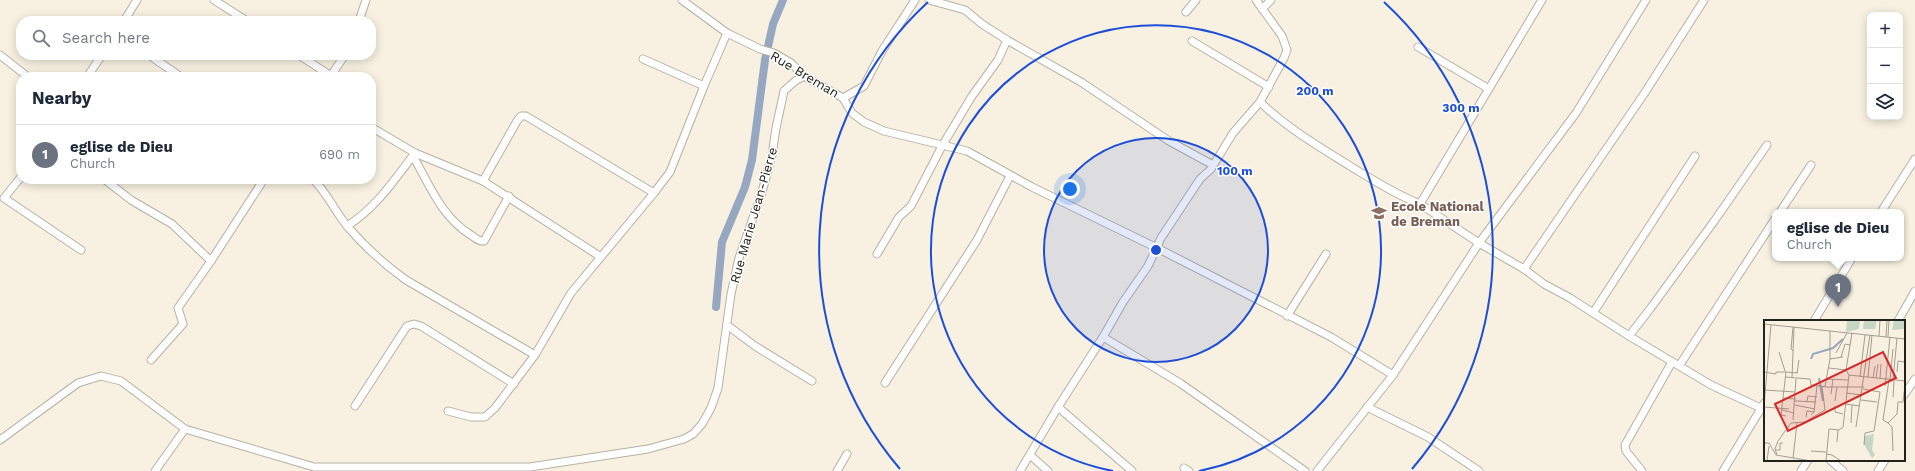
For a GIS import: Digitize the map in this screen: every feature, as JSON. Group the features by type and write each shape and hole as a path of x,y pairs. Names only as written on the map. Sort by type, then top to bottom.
{"street":[{"path":"127,16 137,0"},
{"path":"214,0 239,16"},
{"path":"361,16 366,0"},
{"name":"Rue Breman","path":"682,0 727,33 760,49 774,53 791,64 804,76 843,98 864,86 882,51 915,0"},
{"path":"929,0 965,10 982,24 1007,40 1081,82 1169,141 1213,165"},
{"path":"1186,12 1196,0"},
{"path":"1020,471 1157,248 1165,231 1200,179 1213,165 1233,133 1260,102 1287,50 1282,36 1256,0"},
{"path":"1262,9 1271,0"},
{"path":"1420,204 1542,0"},
{"path":"1317,471 1393,375 1478,243 1576,113 1646,0"},
{"path":"1524,269 1644,94 1704,0"},
{"path":"448,411 471,417 485,417 495,408 514,384 535,355 571,293 654,194 670,172 727,33"},
{"path":"878,254 899,217 911,206 942,146 972,96 998,60 1007,40"},
{"path":"1192,41 1268,87"},
{"path":"1418,47 1488,90"},
{"path":"0,55 22,72"},
{"path":"643,59 704,86"},
{"path":"90,72 99,60"},
{"path":"156,60 174,72"},
{"path":"307,60 325,72"},
{"path":"334,72 342,60"},
{"name":"Rue Marie Jean-Pierre","path":"0,440 78,383 101,376 121,381 185,429 314,468 530,467 648,449 684,440 693,434 702,424 718,388 731,294 739,258 762,192 772,155 784,91 795,81 804,76"},
{"path":"843,98 852,113 864,122 884,131 967,151 1010,176 1157,248 1347,346 1393,375"},
{"path":"1260,102 1280,120 1301,135 1400,196 1420,204 1478,243 1524,269 1544,284 1629,336 1711,385 1764,407 1723,471"},
{"path":"483,181 517,122 521,116 526,116 654,194"},
{"path":"376,131 414,154 483,181 602,257"},
{"path":"1629,336 1715,220 1767,145"},
{"path":"414,154 445,213 463,230 480,241 484,241 508,196"},
{"path":"347,226 359,218 379,199 414,154"},
{"path":"1593,313 1695,156"},
{"path":"1883,209 1915,159"},
{"path":"1782,209 1811,165"},
{"path":"885,383 977,240 1010,176"},
{"path":"16,183 4,198 81,250"},
{"path":"110,184 131,200 172,224 211,261"},
{"path":"151,360 182,324 178,308 211,261 261,184"},
{"path":"318,184 347,226 388,267 406,280 535,355"},
{"path":"1679,366 1772,224"},
{"path":"1287,316 1326,254"},
{"path":"1815,320 1850,261"},
{"path":"1899,320 1915,291"},
{"path":"354,406 407,326 414,324 421,326 514,384"},
{"path":"727,325 755,346 812,381"},
{"path":"1103,337 1180,383 1305,471"},
{"path":"1642,471 1626,450 1625,445 1672,362"},
{"path":"1905,394 1915,379"},
{"path":"1058,407 1132,471"},
{"path":"1367,407 1428,437 1479,471"},
{"path":"155,471 185,429"},
{"path":"836,471 847,454"},
{"path":"1030,455 1048,471"},
{"path":"1801,471 1807,461"},
{"path":"1831,461 1843,471"},
{"path":"1878,471 1884,461"}],"waterway":[{"path":"716,307 722,242 745,187 752,160 765,60 773,24 783,0"}],"place":[{"name":"Ecole National de Breman","path":"1379,213"},
{"name":"eglise de Dieu","path":"1838,307"}]}
